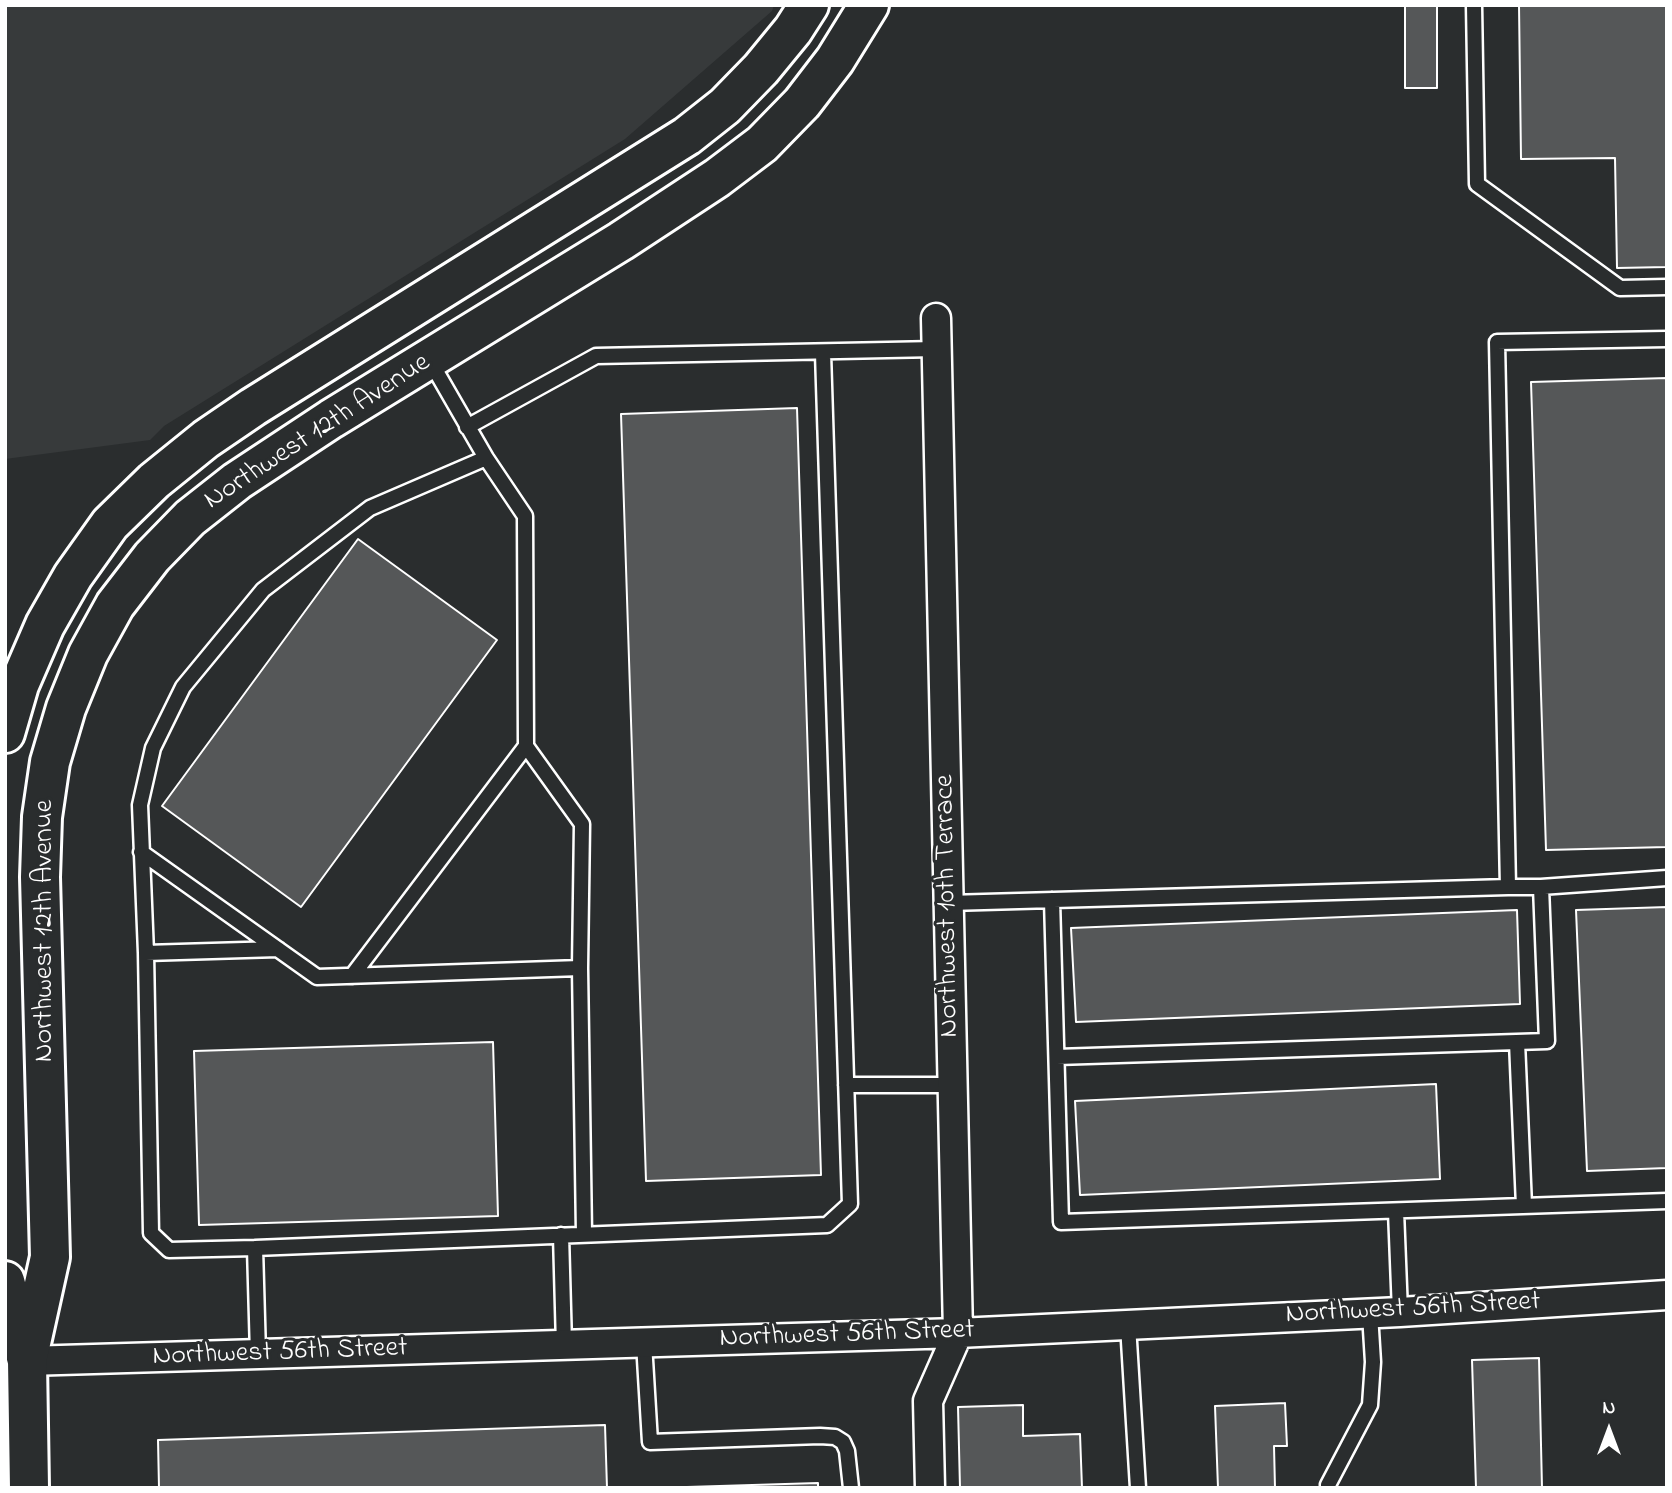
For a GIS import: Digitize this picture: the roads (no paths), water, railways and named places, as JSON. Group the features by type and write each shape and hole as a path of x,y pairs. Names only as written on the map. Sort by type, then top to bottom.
{"street":[{"name":"Northwest 12th Avenue","path":"5,733 19,685 45,625 73,576 110,524 154,481 206,439 253,407 687,136 726,106 761,69 793,30 808,5"},
{"name":"Northwest 12th Avenue","path":"29,1488 27,1361 50,1257 40,877 42,817 50,762 66,708 88,654 116,605 152,557 190,518 237,481 331,419 621,241 717,178 762,144 802,103 835,60 869,5"},
{"path":"405,313 429,359"},
{"name":"Northwest 10th Terrace","path":"930,1488 929,1401 958,1334 936,318"},
{"name":"Northwest 12th Avenue","path":"5,1281 27,1361"},
{"name":"Northwest 56th Street","path":"27,1361 958,1334 1370,1314 1667,1295"}],"lane":[{"path":"1474,5 1477,184 1620,288 1667,287"},
{"path":"1508,887 1497,342 1667,339"},
{"path":"467,426 596,356 936,349"},
{"path":"486,458 370,508 263,590 183,687 153,748 140,805 146,953 151,1233 169,1250 827,1224 850,1204 823,353"},
{"path":"429,359 486,458 525,516 526,746 582,824 580,968 584,1234"},
{"path":"352,976 526,746"},
{"path":"141,852 317,977 580,968"},
{"path":"949,904 1541,887 1667,878"},
{"path":"1057,1057 1547,1041 1541,887"},
{"path":"1052,900 1061,1222 1667,1201"},
{"path":"146,953 278,949"},
{"path":"1517,1042 1524,1206"},
{"path":"846,1085 953,1085"},
{"path":"1396,1211 1400,1312"},
{"path":"561,1235 564,1345"},
{"path":"255,1248 258,1354"},
{"path":"1328,1485 1370,1405 1373,1362 1370,1314"},
{"path":"1128,1325 1138,1488"},
{"path":"644,1343 650,1442 835,1437 843,1442 847,1451 851,1488"}]}
